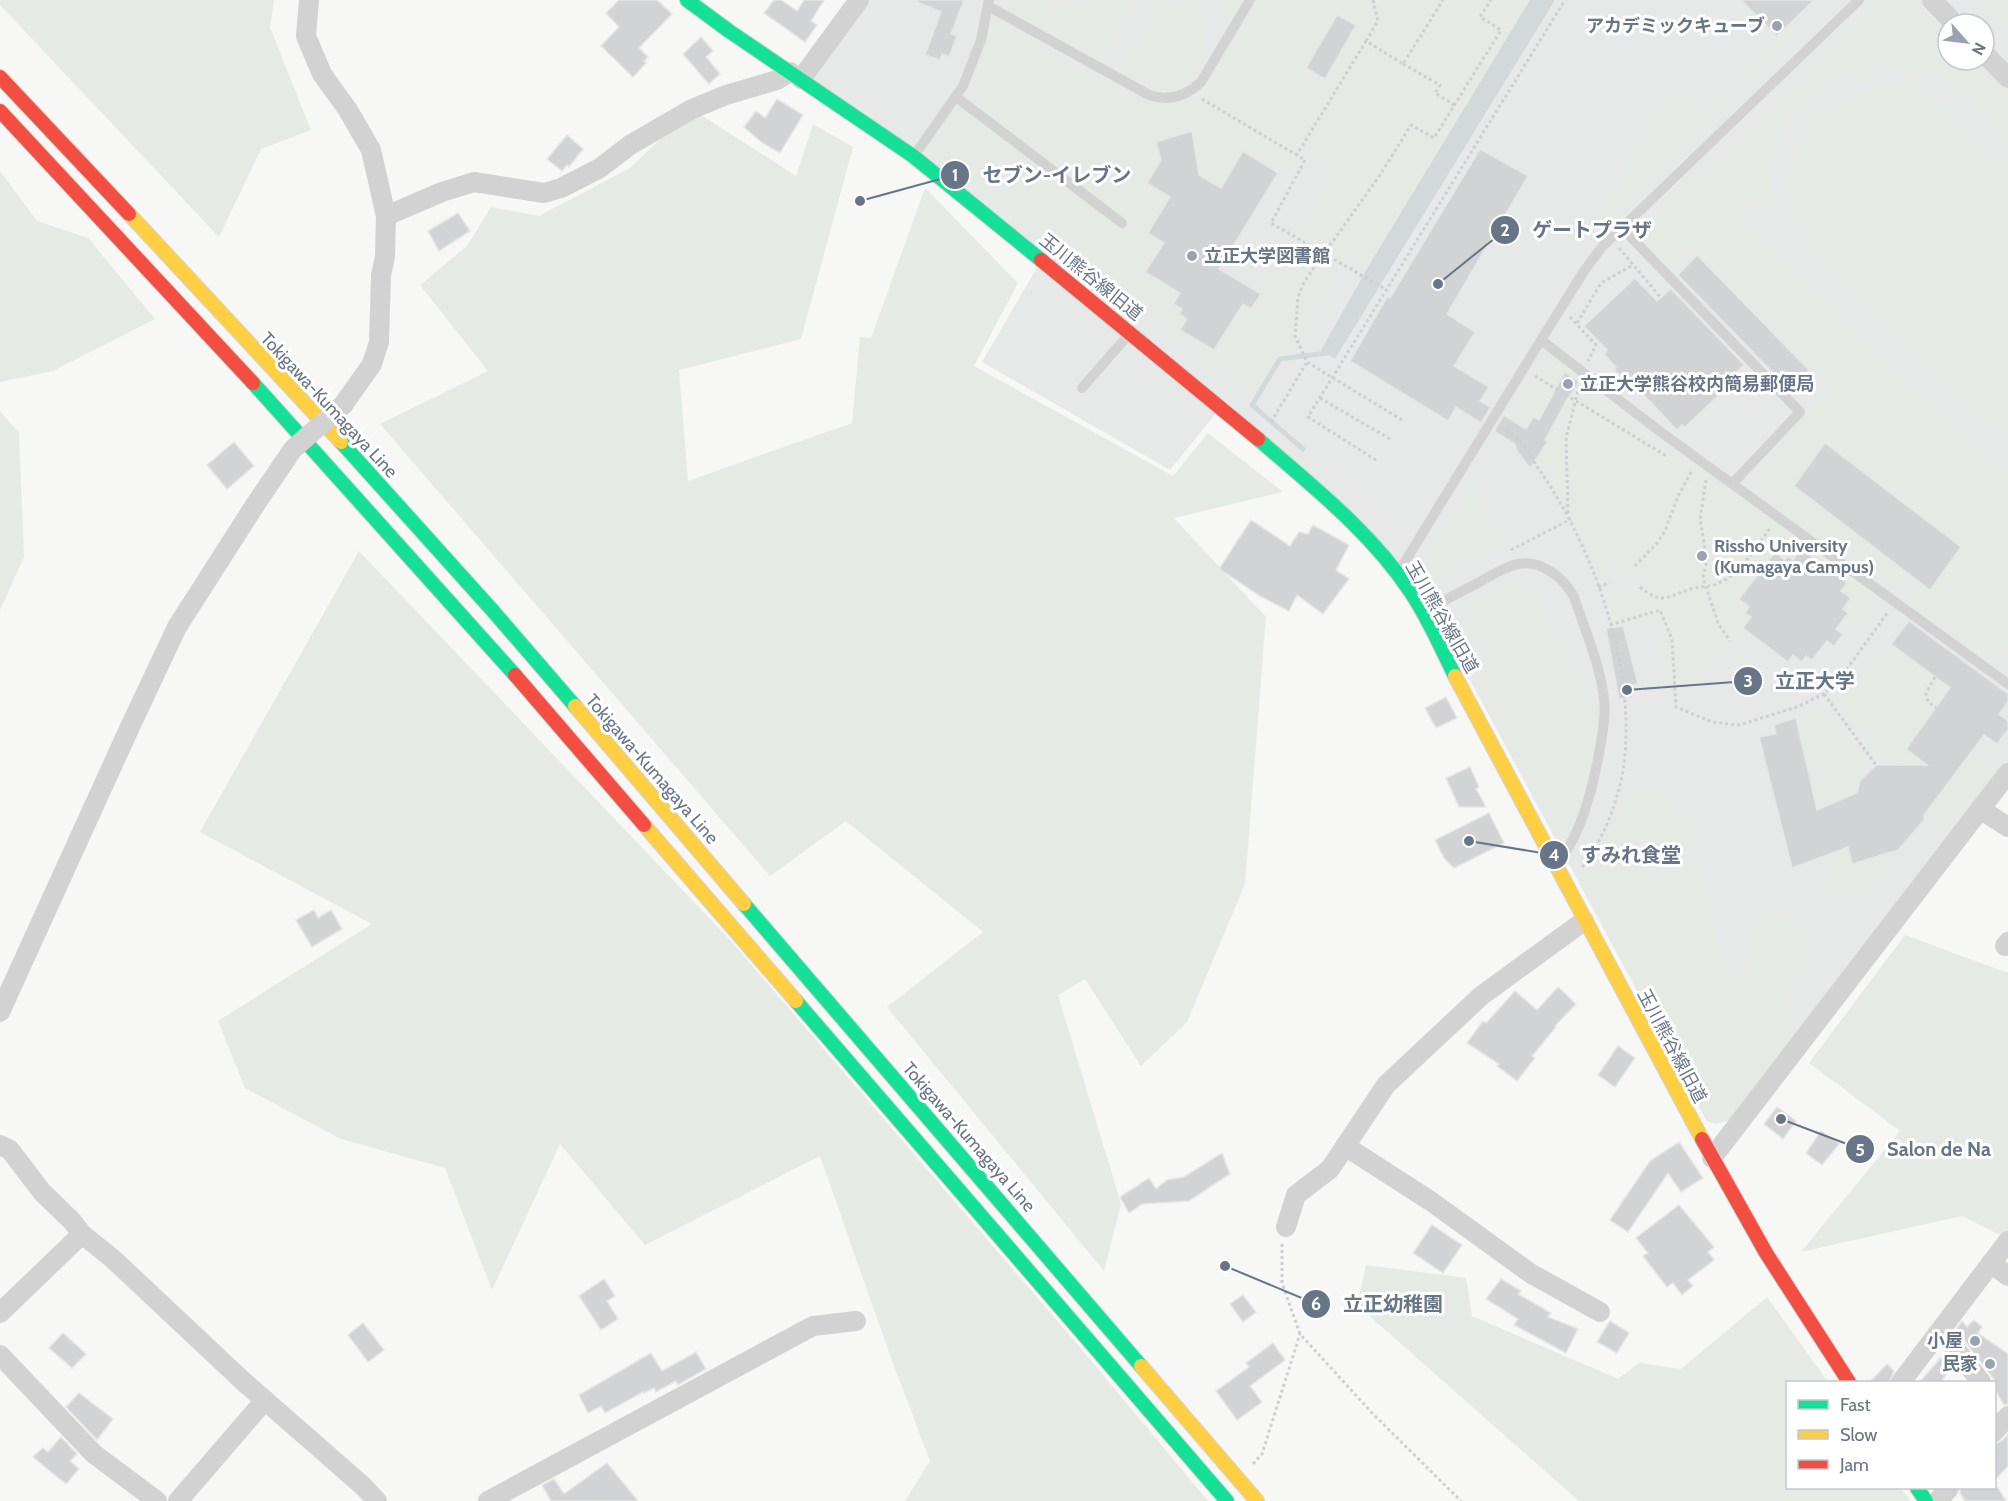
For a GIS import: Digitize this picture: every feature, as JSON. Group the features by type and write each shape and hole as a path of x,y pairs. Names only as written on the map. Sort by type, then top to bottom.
{"main road":[{"name":"玉川熊谷線旧道","path":"687,0 913,156 1320,492 1350,519 1398,573 1422,612 1584,921 1712,1158 1766,1253 1848,1381"},
{"name":"Tokigawa-Kumagaya Line","path":"0,77 296,393 493,611 1257,1501"},
{"path":"0,111 476,628 1227,1501"}],"street":[{"path":"0,1012 177,627 293,449 343,405 372,364 380,342 381,275 385,257 386,216 371,150 348,110 322,74 306,36 309,0"},
{"path":"386,216 442,192 474,182 544,193 561,188 600,168 630,145 692,109 726,95 796,76 859,0"},
{"path":"1932,0 1944,12"},
{"path":"1996,66 2008,78"},
{"path":"1712,1158 2008,773"},
{"path":"1980,809 2008,827"},
{"path":"1286,1227 1296,1194 1330,1169 1386,1085 1481,996 1584,921"},
{"path":"0,1145 10,1150 42,1192 82,1234 113,1259 377,1501"},
{"path":"1345,1146 1432,1202 1530,1273 1600,1312"},
{"path":"0,1313 82,1234"},
{"path":"1903,1381 2008,1241"},
{"path":"1991,1263 2008,1276"},
{"path":"488,1501 813,1326 856,1321"},
{"path":"1941,1330 1979,1381"},
{"path":"0,1355 94,1454 157,1501"},
{"path":"178,1501 265,1400"},
{"path":"1938,1501 1948,1489"}],"lane":[{"path":"913,156 963,86 981,40 988,3 1149,95 1160,99 1173,98 1190,92 1201,82 1250,0"},
{"path":"1398,573 1541,340 1602,247 1859,0"},
{"path":"956,97 1122,223"},
{"path":"1622,228 1800,412 1733,483"},
{"path":"1082,388 1130,333"},
{"path":"1541,340 1709,467 1896,600 2008,684"},
{"path":"1422,612 1518,564 1531,563 1552,572 1568,586 1574,597 1604,699 1603,729 1592,788 1582,822 1556,867"}],"path":[{"path":"1296,156 1378,21 1373,0"},
{"path":"1403,64 1443,0"},
{"path":"1402,420 1307,362 1296,336 1298,297 1304,282 1380,175 1411,125 1434,138 1500,30 1480,17 1491,0"},
{"path":"1376,460 1308,417 1565,0"},
{"path":"1366,41 1440,85 1435,93 1455,105"},
{"path":"1190,92 1305,160 1271,223 1325,252 1387,290"},
{"path":"1594,220 1661,298"},
{"path":"1577,323 1601,284 1633,265"},
{"path":"1266,430 1307,362"},
{"path":"1523,369 1676,461"},
{"path":"1320,398 1390,439"},
{"path":"1568,515 1566,438 1575,400"},
{"path":"1492,420 1520,441 1568,515 1598,587 1622,673 1626,737 1616,800 1597,845 1579,872"},
{"path":"1635,566 1658,542 1665,531 1678,496 1694,468 1683,465"},
{"path":"1709,467 1704,484 1700,519 1707,560 1703,573 1718,623 1730,640"},
{"path":"1640,587 1647,593 1670,598 1690,589 1722,582 1737,570 1778,516"},
{"path":"1598,587 1610,583"},
{"path":"1610,625 1660,610 1672,639 1676,707 1712,722 1739,725 1797,706 1824,694 1842,676 1896,600"},
{"path":"1935,676 1926,693 1928,702 1936,708"},
{"path":"1824,694 1876,765"},
{"path":"1286,1227 1282,1234 1282,1283 1300,1334 1373,1414 1461,1501"},
{"path":"1252,1466 1262,1454 1300,1334"}],"shaded area":[{"path":"0,0 274,0 270,28 311,130 261,149 219,237 0,5"},
{"name":"Rissho University (Kumagaya Campus)","path":"847,0 2008,0 2008,765 1732,1119 1716,1124 1707,1121 1441,626 1226,401 1170,470 982,362 1042,259 792,79"},
{"path":"1010,0 1050,0 1053,14 1115,0 1135,0 1104,65 1003,12"},
{"path":"1178,0 1193,0 1198,3 1202,31 1208,49 1187,88 1180,92 1165,94 1119,73 1156,9"},
{"path":"1218,0 1244,0 1225,31 1217,19"},
{"path":"1257,0 1530,0 1368,267 1344,253 1287,356 1258,396 1091,274 931,148 952,113 988,113 973,102 988,37 997,26 1035,42 1147,104 1199,103 1205,83","holes":["1192,132 1199,175 1221,188 1243,151 1290,178 1299,162 1289,156 1297,144 1335,165 1320,190 1324,193 1252,308 1243,304 1214,350 1181,330 1187,319 1179,314 1182,309 1173,304 1180,292 1146,272 1164,243 1148,233 1170,197 1147,182 1161,160"]},
{"path":"1530,0 1555,0 1335,359 1321,350 1368,267"},
{"path":"1830,0 1835,0 1774,62 1764,53 1770,47 1734,10 1743,15 1749,8 1777,36 1798,16 1805,24"},
{"path":"1885,0 1914,0 1936,23 1936,72 1985,72 2008,96 2008,140 1986,117 1950,86 1922,71 1906,66 1884,65 1862,68 1848,73 1811,95 1784,125 1771,162 1772,206 1760,196 1740,214 1835,307 1997,477 2008,468 2008,650 1997,665 1748,484 1831,386 1692,247 1672,266 1638,231","holes":["1825,443 1961,547 1930,589 1794,486"]},
{"path":"1982,0 2008,0 2008,25 1996,12"},
{"path":"1759,60 1767,68 1743,90 1736,83"},
{"path":"1880,86 1914,93 1946,109 2008,172 2008,432 1984,418 1971,406 1807,239 1798,220 1792,202 1791,166 1804,133 1817,118 1839,101 1850,95"},
{"path":"1731,89 1737,95 1718,115 1711,107"},
{"path":"1676,93 1699,118 1706,113 1713,119 1606,226 1598,214"},
{"path":"692,109 796,176 813,124 853,147 801,339 679,370 688,481 852,423 860,337 871,338 925,188 1018,283 974,366 1173,476 1208,433 1283,492 1174,518 1266,617 1245,884 1187,1022 1141,1066 1085,979 1058,995 1121,1204 1104,1271 887,1007 983,932 846,821 770,876 380,424 488,371 420,285 467,246 491,207 539,216 630,168"},
{"path":"0,171 37,221 88,238 155,319 53,371 0,382"},
{"path":"1559,357 1656,442 1689,462 1703,467 1880,596 1859,627 1845,617 1848,613 1843,609 1841,591 1847,583 1802,549 1793,560 1788,556 1785,560 1774,552 1739,599 1749,607 1745,613 1751,617 1717,654 1670,716 1663,653 1656,621 1617,627 1603,582 1585,539 1563,497 1537,458 1548,442 1540,436 1554,394 1539,420 1526,429 1509,418 1547,358","holes":["1565,373 1579,382 1571,395 1557,386","1623,563 1637,566 1643,580 1641,588 1626,595 1611,589 1609,581 1613,569"]},
{"path":"0,411 19,433 24,557 0,610"},
{"path":"1473,481 1505,543 1429,584 1420,568"},
{"path":"359,551 731,941 1088,1357 1208,1501 905,1501 930,1461 820,1156 645,1245 560,1144 492,1290 445,1168 341,1139 245,1088 218,1021 372,924 200,832"},
{"path":"1510,580 1529,585 1596,711 1592,769 1578,813 1562,844 1446,620"},
{"path":"1891,644 1950,688 1906,748 1929,766 1908,794 1929,809 1970,754 1992,774 1946,832 1924,820 1924,815 1894,789 1903,761 1879,760 1864,740 1867,738 1863,732 1859,734 1843,712 1845,710 1832,696 1848,679 1860,684"},
{"path":"1819,708 1829,713 1867,764 1856,780 1857,793 1837,802 1852,864 1898,850 1858,895 1856,889 1839,905 1796,718"},
{"path":"1626,791 1673,793 1724,958 1733,980 1758,972 1748,926 1776,913 1785,914 1818,941 1776,1001 1804,1026 1732,1119 1716,1124 1707,1121 1578,880 1600,849"},
{"path":"1905,935 2008,973 2008,1239 1962,1216 1801,1252 1900,1131 1809,1063"},
{"path":"1366,1265 1466,1278 1472,1316 1618,1379 1639,1363 1681,1369 1767,1297 1827,1381 1786,1381 1786,1489 1902,1489 1911,1501 1579,1501 1357,1305"}],"building":[{"path":"619,0 657,0 672,14 639,48 648,57 644,61 646,63 633,77 601,46 619,27 606,13"},
{"path":"774,0 781,0 797,11 804,0 824,0 811,21 817,25 805,42 764,13"},
{"path":"913,0 964,0 951,34 957,36 949,57 942,54 940,60 925,55 941,12"},
{"name":"アカデミックキューブ","path":"1741,0 1814,0 1777,36"},
{"path":"1337,15 1356,25 1325,79 1306,68"},
{"path":"701,37 713,51 706,57 720,74 709,84 683,54"},
{"path":"777,99 803,115 780,153 761,142 744,127 756,111 765,118"},
{"name":"立正大学図書館","path":"1192,131 1199,175 1221,188 1243,151 1278,173 1219,269 1261,294 1251,309 1243,304 1214,350 1180,330 1187,319 1179,314 1182,309 1173,304 1180,293 1145,272 1164,243 1148,233 1170,197 1147,183 1161,160 1156,142"},
{"path":"567,135 583,149 569,167 567,165 562,171 547,159"},
{"path":"1480,149 1528,176 1447,314 1475,332 1454,366 1489,387 1480,401 1491,407 1481,423 1456,407 1448,421 1350,361 1387,297 1390,298"},
{"path":"458,213 470,231 439,251 428,231"},
{"path":"1697,255 1809,370 1789,389 1678,275"},
{"path":"1635,278 1657,301 1671,289 1744,365 1715,392 1718,396 1684,428 1682,425 1677,430 1643,394 1640,397 1614,369 1616,367 1604,354 1607,350 1584,326"},
{"path":"1565,372 1579,382 1545,440 1548,441 1530,468 1517,451 1515,444 1494,431 1504,415 1526,429 1533,417 1539,420"},
{"path":"234,442 254,466 227,489 207,465"},
{"path":"1825,443 1961,547 1930,590 1794,486"},
{"path":"1251,520 1290,546 1299,532 1308,534 1313,525 1349,545 1336,570 1349,579 1323,614 1297,595 1289,611 1260,596 1219,569"},
{"path":"1801,549 1847,583 1841,591 1851,598 1843,609 1848,613 1836,629 1843,634 1834,646 1827,641 1812,660 1806,656 1802,662 1793,655 1788,662 1743,628 1751,617 1745,613 1749,607 1739,599 1775,552 1785,560 1788,556 1793,560"},
{"path":"1909,621 2008,694 2008,702 1999,714 2008,721 2008,730 1997,744 1984,735 1924,815 1924,820 1898,850 1852,864 1848,847 1792,868 1759,737 1776,734 1774,725 1796,718 1817,810 1857,793 1860,781 1876,765 1927,765 1906,749 1950,688 1891,644"},
{"path":"1623,626 1638,684 1631,685 1633,697 1619,699 1606,628"},
{"path":"1446,697 1457,718 1436,728 1425,708"},
{"path":"1470,767 1479,787 1476,789 1486,807 1459,807 1446,778"},
{"path":"1489,813 1504,843 1454,868 1444,858 1435,840"},
{"path":"314,910 318,918 331,910 342,929 312,947 296,920"},
{"path":"1558,987 1576,1004 1555,1026 1532,1056 1535,1058 1517,1081 1497,1066 1499,1064 1467,1043 1483,1021 1486,1023 1515,991 1537,1010"},
{"path":"1618,1046 1635,1058 1615,1087 1598,1075"},
{"path":"1777,1107 1796,1121 1783,1139 1764,1124"},
{"path":"1821,1131 1839,1144 1822,1165 1806,1153"},
{"path":"1679,1142 1703,1178 1681,1192 1668,1173 1628,1232 1610,1220 1650,1161"},
{"path":"1222,1153 1230,1174 1189,1201 1142,1204 1129,1213 1120,1197 1149,1178 1156,1189 1167,1180 1184,1177"},
{"path":"1679,1205 1714,1247 1708,1252 1714,1260 1688,1280 1693,1286 1682,1295 1673,1283 1667,1287 1643,1256 1648,1253 1636,1238"},
{"path":"1432,1225 1462,1245 1443,1273 1413,1253"},
{"path":"604,1279 615,1296 607,1301 618,1319 601,1330 579,1296"},
{"path":"1501,1279 1521,1291 1518,1294 1551,1313 1548,1317 1578,1329 1566,1353 1514,1325 1518,1319 1486,1299"},
{"path":"1243,1295 1256,1312 1243,1322 1230,1304"},
{"path":"1974,1320 1982,1327 1978,1333 2008,1354 2008,1404 2004,1405 1996,1391 1996,1381 1956,1330 1962,1321 1967,1327"},
{"path":"1610,1321 1629,1333 1617,1353 1597,1342"},
{"path":"363,1323 384,1350 368,1362 348,1335"},
{"path":"63,1333 86,1354 72,1368 49,1348"},
{"path":"1273,1343 1285,1360 1250,1386 1262,1402 1237,1420 1216,1391 1249,1367 1246,1363"},
{"path":"696,1352 706,1369 678,1385 676,1381 656,1392 654,1388 643,1392 605,1413 601,1406 588,1413 579,1395 651,1353 662,1371"},
{"path":"1944,1354 1953,1365 1941,1381 1921,1381"},
{"path":"1887,1364 1894,1371 1890,1381 1871,1381"},
{"path":"79,1393 113,1419 97,1440 66,1407"},
{"path":"2008,1434 2008,1466 1996,1479 1996,1444"},
{"path":"61,1437 77,1454 70,1461 79,1469 66,1484 33,1457 43,1448 48,1452"},
{"path":"607,1463 638,1501 551,1501 542,1485 554,1479 564,1494"},
{"path":"1998,1488 2006,1501 1965,1501 1960,1493 1961,1489"}],"waterway":[{"path":"1303,449 1252,405 1280,359 1327,353 1330,348"}],"traffic: fast":[{"path":"687,0 913,156 1041,260"},
{"path":"253,383 515,675"},
{"path":"1258,439 1359,529 1394,569 1423,611 1455,676"},
{"path":"341,442 575,706"},
{"path":"744,904 1141,1366"},
{"path":"796,1001 1227,1501"},
{"path":"1918,1489 1926,1501"}],"traffic: slow":[{"path":"129,214 341,442"},
{"path":"1455,676 1702,1139"},
{"path":"575,706 744,904"},
{"path":"644,825 796,1001"},
{"path":"1141,1366 1257,1501"}],"traffic: jam":[{"path":"0,77 129,214"},
{"path":"0,111 253,383"},
{"path":"1041,260 1258,439"},
{"path":"515,675 644,825"},
{"path":"1702,1139 1766,1253 1848,1381"}],"place":[{"name":"アカデミックキューブ","path":"1777,26"},
{"name":"セブン-イレブン","path":"860,201"},
{"name":"立正大学図書館","path":"1192,256"},
{"name":"ゲートプラザ","path":"1438,284"},
{"name":"立正大学熊谷校内簡易郵便局","path":"1568,384"},
{"name":"Rissho University (Kumagaya Campus)","path":"1702,556"},
{"name":"立正大学","path":"1627,690"},
{"name":"すみれ食堂","path":"1469,841"},
{"name":"Salon de Na","path":"1781,1119"},
{"name":"立正幼稚園","path":"1225,1266"},
{"name":"小屋","path":"1975,1341"},
{"name":"民家","path":"1990,1364"}]}
